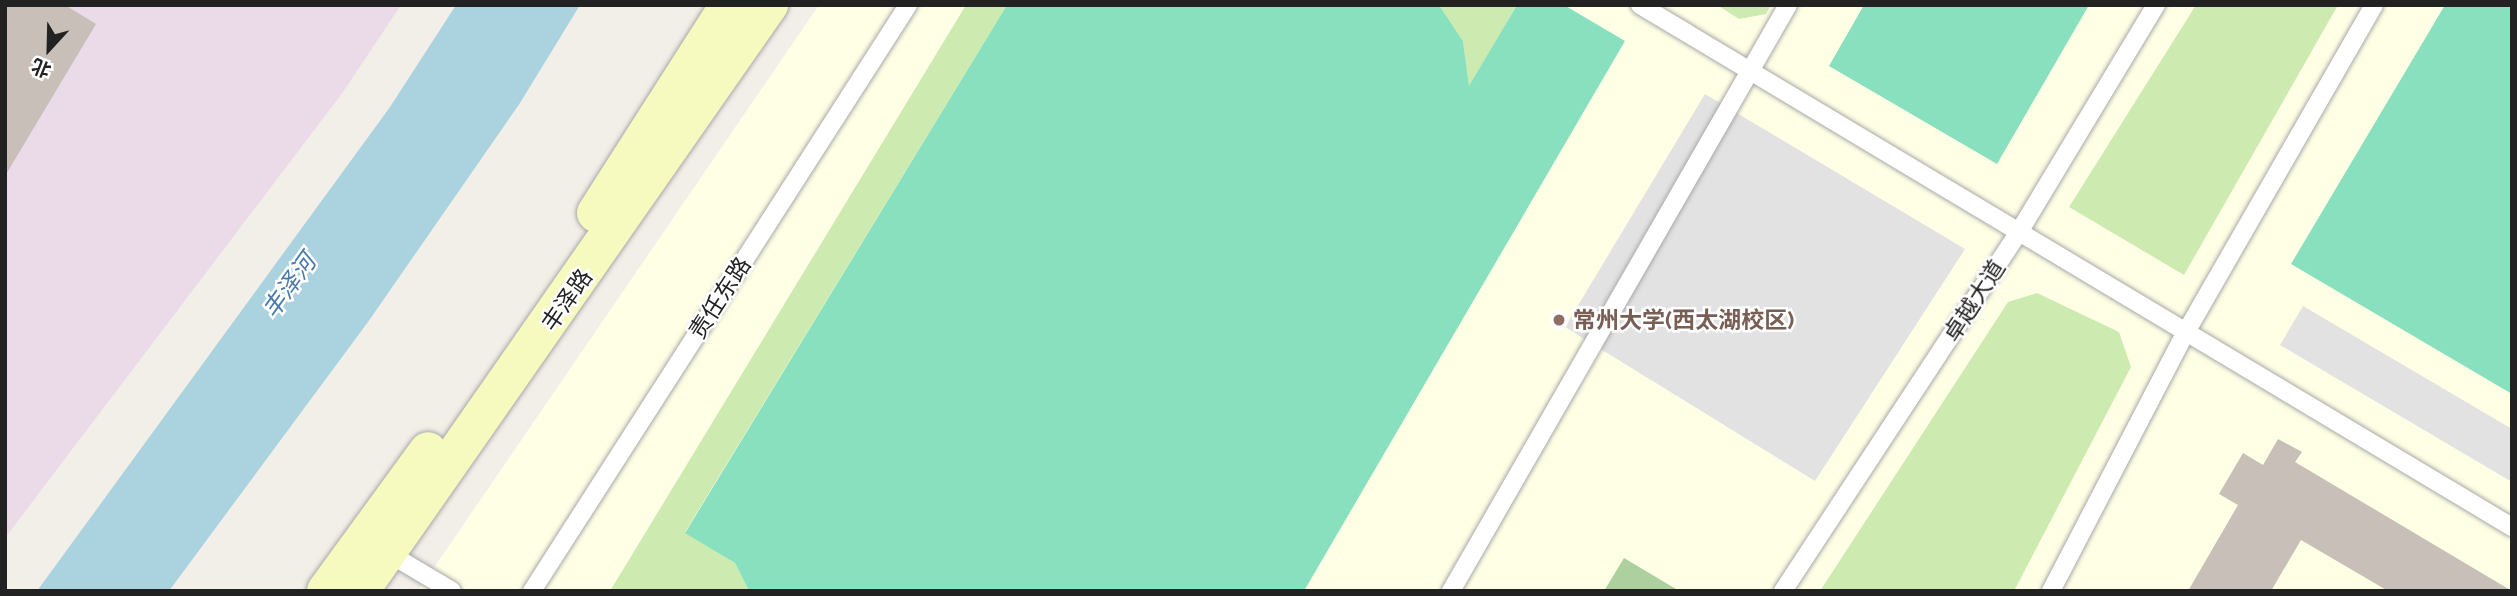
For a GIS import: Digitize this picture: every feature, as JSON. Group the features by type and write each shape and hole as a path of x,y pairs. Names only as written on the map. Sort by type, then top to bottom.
{"street":[{"name":"丰泽路","path":"359,591 376,545 626,170 729,5"},
{"name":"丰泽路","path":"326,591 376,545 769,5"}],"lane":[{"name":"责任东路","path":"532,591 908,5"},
{"path":"1640,5 2512,527"},
{"path":"1451,591 1788,5"},
{"name":"卓越大道","path":"1783,591 2019,232 2156,5"},
{"path":"2051,591 2186,332 2374,5"},
{"path":"376,545 452,591"}],"shaded area":[{"path":"5,5 401,5 343,92 5,538"},
{"name":"常州大学(西太湖校区)","path":"819,5 2512,5 2512,591 418,591"},
{"path":"1705,94 1965,249 1815,481 1565,327"},
{"path":"2303,306 2512,429 2512,482 2280,345"}],"green space":[{"path":"966,5 1007,5 685,532 735,563 749,591 610,591"},
{"path":"1007,5 1439,5 1463,41 1469,86 1517,5 1564,5 1625,41 1304,591 749,591 735,563 685,533"},
{"path":"1439,5 1517,5 1469,87 1463,41"},
{"path":"1717,5 1771,5 1766,14 1739,19"},
{"path":"1864,5 2089,5 1997,164 1829,66"},
{"path":"2196,5 2338,5 2184,275 2069,207"},
{"path":"2445,5 2512,5 2512,394 2291,264"},
{"path":"2037,293 2119,332 2131,367 2014,591 1820,591 2008,302"},
{"path":"1624,558 1676,589 1675,591 1604,591"}],"water":[{"name":"丰泽河","path":"456,5 580,5 520,103 368,322 169,591 37,591 390,107"}],"building":[{"path":"5,5 65,5 96,24 5,176"},
{"path":"2278,439 2302,452 2295,462 2512,591 2388,591 2301,540 2271,591 2188,591 2238,505 2219,494 2243,453 2263,465"}],"place":[{"name":"常州大学(西太湖校区)","path":"1559,320"}]}
